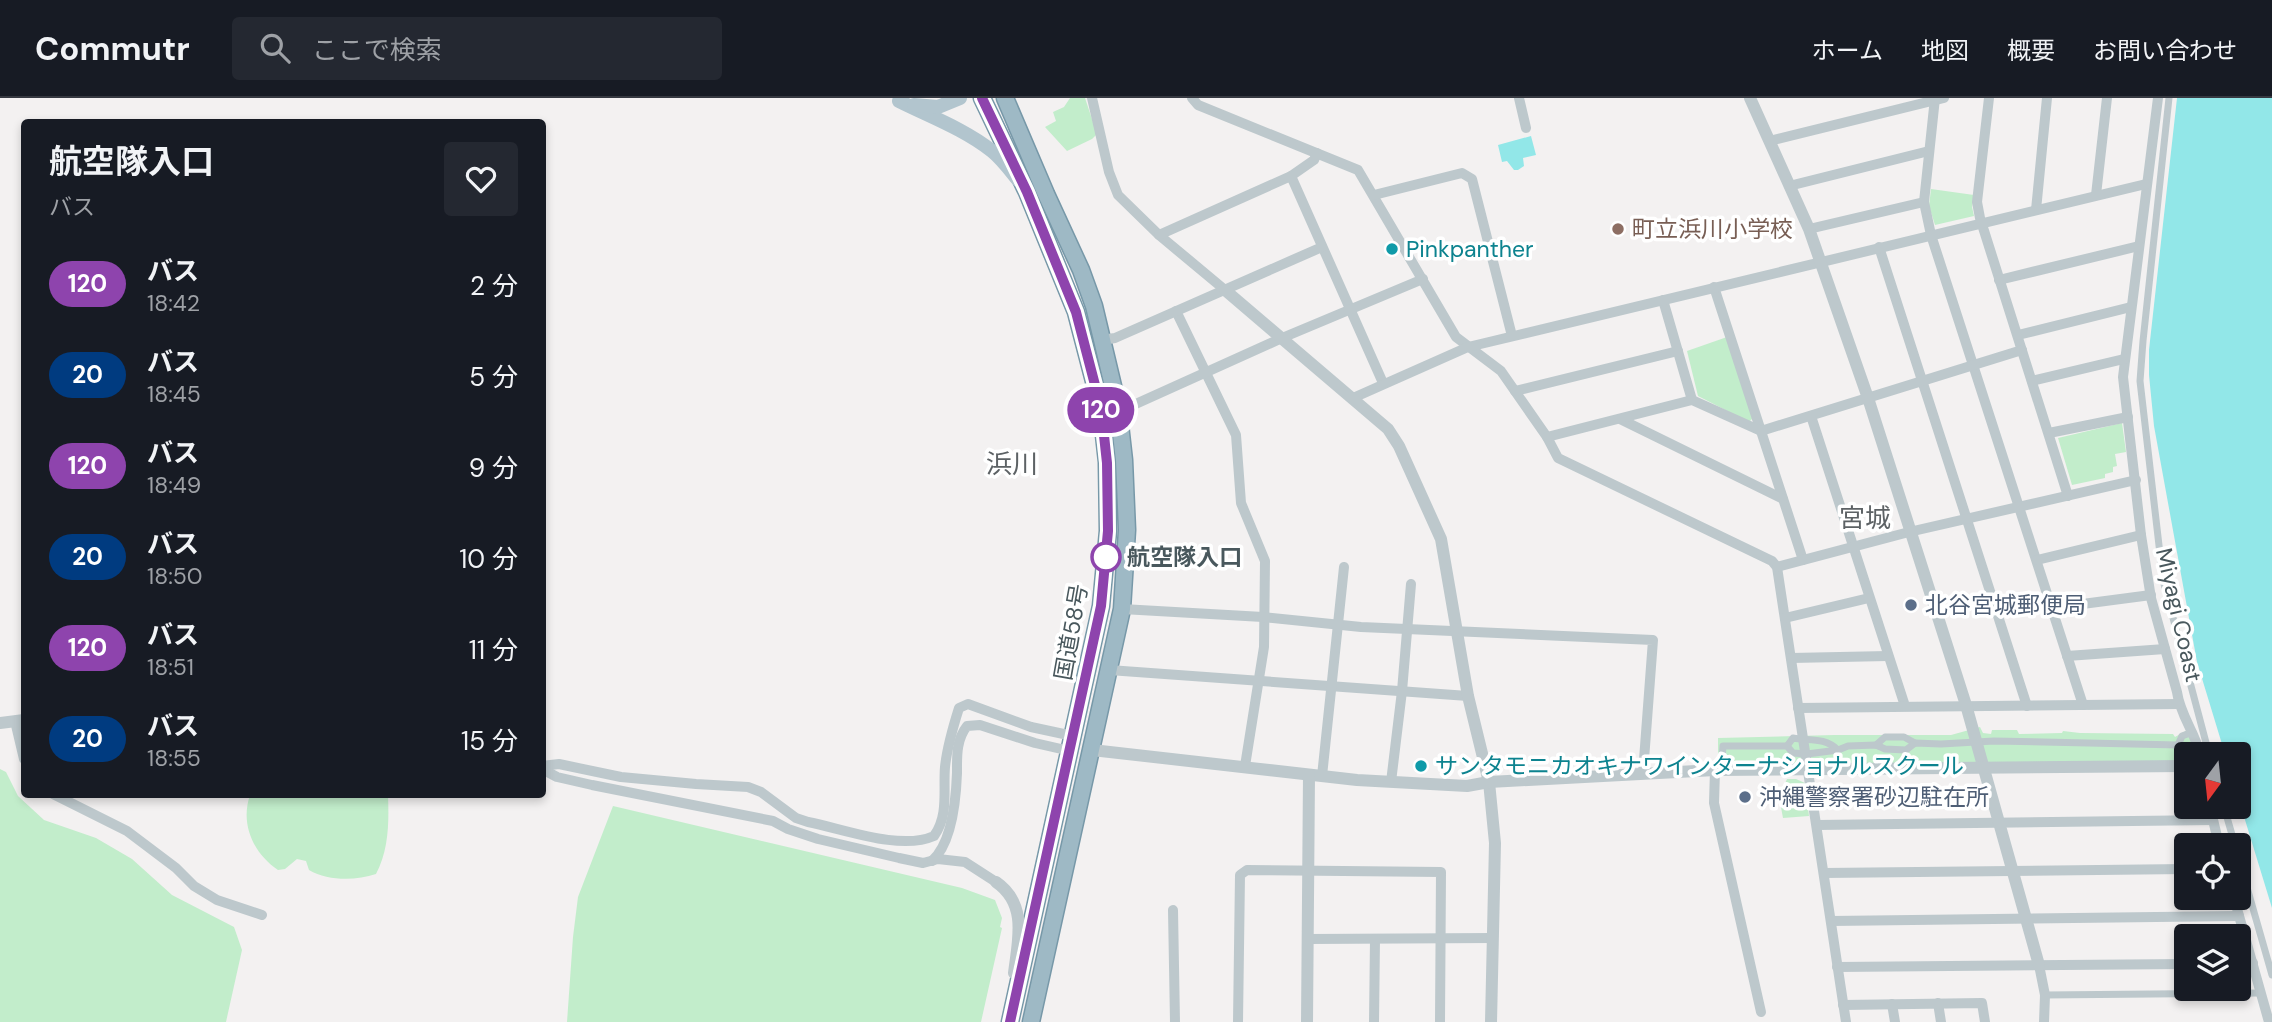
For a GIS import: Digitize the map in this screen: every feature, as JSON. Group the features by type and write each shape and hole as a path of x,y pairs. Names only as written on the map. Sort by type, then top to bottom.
{"highway":[{"name":"国道58号","path":"982,98 1063,276 1084,338 1101,408 1107,463 1108,531 1101,606 1009,1022"},
{"name":"国道58号","path":"1005,98 1081,270 1094,306 1118,407 1124,460 1127,530 1122,609 1031,1022"}],"main road":[{"path":"895,100 938,107 960,98"},
{"path":"895,100 955,126 973,137 993,151 1027,192"}],"street":[{"path":"1092,98 1109,172 1118,195 1159,235 1388,429 1399,446 1441,539 1468,696 1489,782 1495,843 1490,1022"},
{"path":"1192,98 1198,105 1358,170 1456,337 1501,371 1558,457 1772,561 1777,567 1846,1022"},
{"path":"1519,98 1526,128"},
{"path":"1750,98 1809,229 1868,398 1966,705 2039,965 2045,995 2043,1022"},
{"path":"1989,98 1977,202 1981,223 2068,495"},
{"path":"2036,210 2047,98"},
{"path":"2096,195 2107,98"},
{"name":"Miyagi Coast","path":"2158,98 2123,377 2141,535 2151,595 2179,704 2198,742"},
{"path":"2169,98 2140,381 2163,580 2202,742"},
{"path":"1769,141 1938,99 1924,202 1931,235 2083,705"},
{"path":"1789,186 1930,151"},
{"path":"1159,235 1291,176 1314,160 1317,153"},
{"path":"1374,195 1462,173 1472,179 1512,336"},
{"path":"1291,176 1383,383"},
{"path":"1353,398 1468,348 1512,336 2146,184"},
{"path":"1809,229 1924,202"},
{"path":"1999,280 2139,246"},
{"path":"1102,340 1115,338 1322,247"},
{"path":"1879,247 2027,706"},
{"path":"1118,407 1129,407 1282,338 1423,279"},
{"path":"1714,288 1803,560"},
{"path":"1663,300 1692,400"},
{"path":"2018,334 2131,307"},
{"path":"1176,311 1236,435 1241,503 1265,561 1264,647 1245,766"},
{"path":"1547,437 1692,400 1761,431 2022,350"},
{"path":"1515,391 1678,351"},
{"path":"2032,381 2124,359"},
{"path":"1811,416 1905,706"},
{"path":"2049,433 2128,417"},
{"path":"1620,419 1783,499"},
{"path":"1777,567 1909,532 2136,480"},
{"path":"2037,560 2141,535"},
{"path":"1307,1022 1309,871 1315,776 1332,687 1344,567"},
{"path":"1391,782 1411,584"},
{"path":"2052,608 2151,595"},
{"path":"1785,618 1869,598"},
{"path":"1122,609 1337,624 1653,640 1643,774"},
{"path":"2067,656 2165,649"},
{"path":"1791,658 1888,656"},
{"path":"1109,670 1468,696"},
{"path":"546,770 557,777 592,785 773,821 788,830 824,830 915,841 934,836 938,830 946,800 945,769 950,735 959,708 968,704 1092,750 1315,776 1467,786 1489,782 1718,770 2174,766"},
{"path":"1798,708 2179,704"},
{"path":"0,723 20,721"},
{"path":"932,861 940,854 947,837 955,796 957,754 961,733 967,726 980,725 1035,743 1071,744"},
{"path":"2179,742 2182,736 2193,732"},
{"path":"1875,745 1885,737 1904,737 1915,743 1941,744 1976,741 2174,745"},
{"path":"1787,746 1793,738 1819,739 1831,743 1838,750"},
{"path":"1761,1012 1714,803 1723,746 1787,746 1793,753 1807,754 1849,746 1875,745 1885,749 1906,750 1915,743"},
{"path":"546,767 559,764 621,777 748,787 854,847 923,863 952,859 965,862 1006,888 1013,899 1020,923 1009,1022"},
{"path":"61,798 127,831 194,886 218,900 262,915"},
{"path":"1817,825 2213,820 2216,833"},
{"path":"1824,873 2174,869"},
{"path":"1238,1022 1240,876 1247,870 1441,872 1440,1022"},
{"path":"2251,902 2272,975"},
{"path":"1173,910 1175,1022"},
{"path":"2237,910 2269,1022"},
{"path":"1831,921 2239,916"},
{"path":"1308,939 1493,938"},
{"path":"1374,939 1374,1022"},
{"path":"1837,967 2174,964"},
{"path":"2045,995 2260,993"},
{"path":"1938,1003 1941,1022"},
{"path":"1843,1005 1982,1003 1985,1022"},
{"path":"1892,1004 1895,1022"}],"green space":[{"path":"1070,98 1085,98 1097,134 1067,151 1045,127 1056,121 1053,112 1064,107"},
{"path":"1931,189 1974,195 1974,216 1935,225 1929,206"},
{"path":"1727,337 1753,418 1749,422 1698,396 1687,351"},
{"path":"2122,423 2126,452 2115,454 2117,466 2113,467 2113,472 2105,474 2105,478 2072,485 2058,438"},
{"path":"1980,727 1983,733 1991,734 1992,730 2017,730 2019,734 2063,731 2173,734 2175,737 2191,728 2196,742 2174,742 2174,766 1718,770 1718,738 1951,735"},
{"path":"0,769 6,772 18,796 44,820 96,838 132,859 172,895 234,927 242,950 226,1022 0,1022"},
{"path":"1787,779 1805,783 1809,816 1783,818 1779,797"},
{"path":"249,798 388,798 386,845 376,874 351,879 333,878 316,874 309,870 306,861 297,859 285,869 278,870 262,855 251,837 247,806"},
{"path":"613,806 962,888 995,900 1002,918 1002,928 981,1022 567,1022 578,897"}],"water":[{"path":"2177,98 2272,98 2272,908 2245,819 2251,819 2251,742 2221,742 2197,662 2154,426 2149,350"},
{"path":"1531,136 1536,155 1523,158 1524,166 1514,170 1507,161 1502,162 1498,145"}],"bus line":[{"name":"120","path":"982,98 1027,192 1076,312 1101,408 1107,463 1108,531 1101,606 1010,1022"}],"place":[{"name":"町立浜川小学校","path":"1618,229"},
{"name":"Pinkpanther","path":"1392,249"},
{"name":"航空隊入口","path":"1106,557"},
{"name":"北谷宮城郵便局","path":"1911,605"},
{"name":"サンタモニカオキナワインターナショナルスクール","path":"1421,766"},
{"name":"沖縄警察署砂辺駐在所","path":"1745,797"}],"district":[{"name":"浜川","path":"1012,464"},
{"name":"宮城","path":"1865,518"}]}
